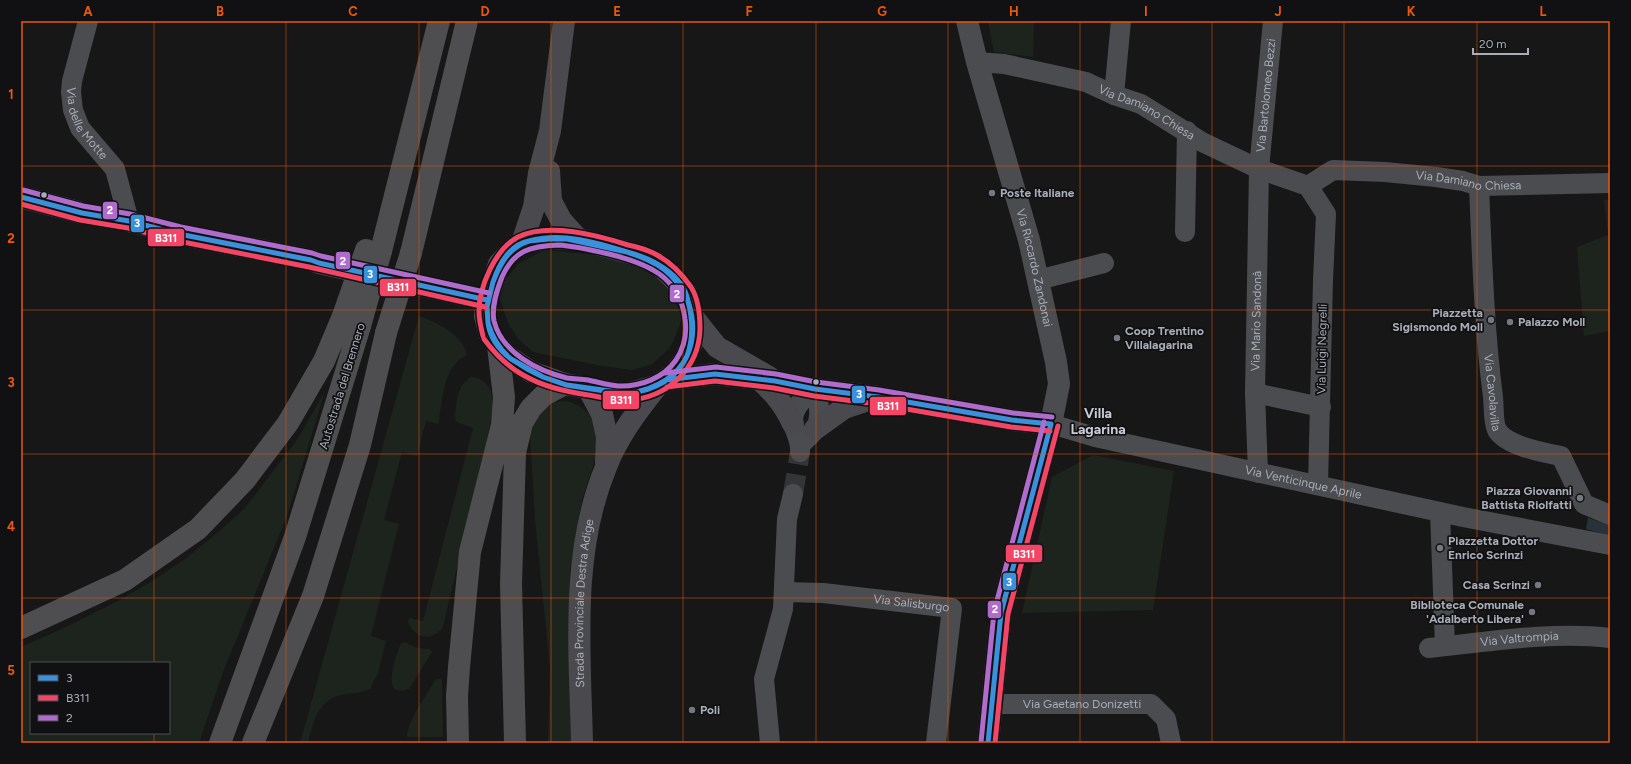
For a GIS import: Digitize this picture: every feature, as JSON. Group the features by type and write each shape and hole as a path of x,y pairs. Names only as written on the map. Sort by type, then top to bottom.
{"highway":[{"name":"Autostrada del Brennero","path":"220,743 295,537 352,321 374,250 439,21"},
{"path":"267,743 360,445 386,333 411,253 466,21"},
{"path":"21,628 125,580 198,529 246,480 288,423 324,361 352,321"},
{"path":"458,743 457,696 470,552 502,425 504,397 498,346"},
{"path":"515,743 511,584 515,453 522,423 531,408 544,395 565,384"},
{"path":"253,743 313,596"}],"main road":[{"path":"564,21 550,131 549,172 551,201 562,220 578,239"},
{"path":"522,243 534,207 550,131"},
{"path":"21,197 82,213 312,260 319,263 486,300"},
{"path":"662,382 675,373 685,359 693,340 693,318 686,292 672,276 657,263 634,254 578,239 548,238 522,243 513,249 499,264 486,300 485,316 490,335 506,355 531,372 565,384 622,394 639,391 662,382 715,374 767,380 815,389 878,397 1012,420 1051,424 1001,613 988,743"},
{"path":"693,318 717,347 767,380 787,409 793,424"},
{"name":"Strada Provinciale Destra Adige","path":"582,743 580,648 582,561 592,511 606,466 630,422 662,382"},
{"name":"Strada Provinciale Destra Adige","path":"588,388 602,414 607,437 606,466"},
{"path":"815,429 844,408 878,397"}],"street":[{"name":"Via delle Motte","path":"88,21 72,81 71,92 73,110 80,128 115,170 129,222"},
{"name":"Via Riccardo Zandonai","path":"967,21 977,62 1027,232 1037,275 1059,384 1051,424"},
{"path":"1114,95 1121,21"},
{"name":"Via Bartolomeo Bezzi","path":"1259,169 1273,21"},
{"name":"Via Damiano Chiesa","path":"977,62 1004,64 1086,82 1114,95 1141,104 1202,142 1259,169 1308,186 1333,170 1385,172 1436,177 1463,181 1479,186 1610,183"},
{"path":"1185,232 1187,132"},
{"name":"Via Mario Sandonà","path":"1258,473 1255,393 1259,169"},
{"name":"Via Luigi Negrelli","path":"1308,186 1326,214 1318,485"},
{"name":"Via Cavolavilla","path":"1479,186 1489,374 1497,430 1507,439 1517,444 1539,452 1561,456 1584,504 1610,515"},
{"path":"1037,275 1104,263"},
{"path":"1037,275 1057,264"},
{"path":"815,389 818,397 818,410 815,429 800,448 793,424 798,406 804,398 815,389"},
{"path":"1255,393 1321,407"},
{"name":"Via Venticinque Aprile","path":"1051,424 1095,437 1258,473 1556,536 1610,545"},
{"path":"770,743 764,679 783,609 787,519 793,494"},
{"name":"Via Valtrompia","path":"1440,512 1437,647 1547,636 1595,636 1610,638"},
{"name":"Via Salisburgo","path":"784,592 830,594 952,608 936,743"},
{"name":"Via Gaetano Donizetti","path":"992,704 1151,704 1166,719 1170,743"}],"shaded area":[{"path":"988,21 1034,21 1033,57 994,52"},
{"path":"1610,199 1610,331 1584,336 1577,247 1608,235 1604,200"},
{"path":"544,250 598,255 643,269 665,283 682,318 669,349 651,365 632,370 602,366 533,352 518,339 508,323 500,299 506,279 518,264"},
{"path":"419,316 434,322 455,335 460,341 467,355 459,360 448,376 438,424 426,421 417,456 402,452 384,520 399,524 371,636 386,641 378,673 370,689 336,697 323,705 315,718 308,743 300,743"},
{"path":"471,377 480,379 486,383 490,389 492,400 491,422 443,627 434,635 424,636 415,632 408,622 409,618 423,621 473,428 456,421 455,416 458,394 462,385"},
{"path":"325,391 287,516 223,672 199,743 21,743 21,647 66,627 118,601 152,581 185,559 245,508 299,437"},
{"path":"566,401 576,404 584,409 597,423 596,457 582,500 570,572 568,622 571,743 548,743 550,668 535,520 530,434 534,419 543,408 554,402"},
{"path":"1093,455 1174,471 1153,610 1022,613 1052,477"},
{"path":"1588,518 1610,525 1610,537 1608,535 1586,529"},
{"path":"404,642 418,648 430,649 432,652 409,689 400,691 394,688 392,676 393,667 400,645"},
{"path":"436,679 441,679 442,681 443,737 407,737 408,730 418,707"}],"tunnel":[{"path":"793,494 800,452"}],"transit line":[{"name":"2","path":"23,190 83,206 130,214 181,227 312,253 489,293"},
{"name":"3","path":"21,197 82,213 129,221 179,234 311,260 487,300"},
{"name":"B311","path":"21,204 80,220 128,228 178,241 309,267 485,307"},
{"name":"B311","path":"483,336 479,318 480,302 485,280 496,259 502,250 518,237 544,231 558,230 588,234 639,248 657,255 676,269 691,287 697,302 699,313 700,329 698,343 694,357 687,369 678,379 656,394 628,400 571,392 539,383 523,375 507,364 497,355 484,339"},
{"name":"3","path":"529,241 541,238 578,239 627,252"},
{"name":"3","path":"529,241 567,239 627,252"},
{"name":"3","path":"493,282 498,269 510,251 522,243 529,241"},
{"name":"3","path":"493,282 506,257 516,247 529,241"},
{"name":"2","path":"558,245 590,250 636,262 648,267 669,282 682,304 686,330 679,355 665,372 643,383 626,386 614,386 588,380 567,378 544,371 533,365 513,351 505,342 498,332 493,316 495,299 502,277 512,261 524,251 532,248 558,245"},
{"name":"3","path":"627,252 646,258 673,275 685,291 688,301"},
{"name":"3","path":"627,252 647,259 664,269 677,282 688,301"},
{"name":"3","path":"488,323 487,306 493,282"},
{"name":"3","path":"488,323 487,307 493,282"},
{"name":"3","path":"687,356 692,335 691,315 688,301"},
{"name":"3","path":"687,356 690,349 693,328 692,315 688,301"},
{"name":"3","path":"488,323 496,342 511,359"},
{"name":"3","path":"488,323 491,334 496,343 511,359"},
{"name":"3","path":"630,393 647,389 663,381 677,370 687,356"},
{"name":"3","path":"630,393 648,389 664,382 677,371 687,356"},
{"name":"3","path":"511,359 543,377"},
{"name":"3","path":"511,359 543,377"},
{"name":"2","path":"665,373 716,367 776,374 816,382 879,390 1013,413 1052,417"},
{"name":"3","path":"666,380 715,374 775,381 815,389 878,397 1012,420 1051,424"},
{"name":"3","path":"543,377 567,385 624,393"},
{"name":"3","path":"543,377 566,385 624,393"},
{"name":"B311","path":"667,387 715,381 774,388 814,396 877,404 1011,427 1050,431"},
{"name":"2","path":"981,742 994,612 1044,422"},
{"name":"3","path":"988,743 1001,613 1051,424"},
{"name":"B311","path":"995,743 1008,614 1058,426"}],"place":[{"name":"Poste Italiane","path":"992,193"},
{"name":"Piazzetta Sigismondo Moll","path":"1491,320"},
{"name":"Palazzo Moll","path":"1510,322"},
{"name":"Coop Trentino Villalagarina","path":"1117,338"},
{"name":"Piazza Giovanni Battista Riolfatti","path":"1580,498"},
{"name":"Piazzetta Dottor Enrico Scrinzi","path":"1440,548"},
{"name":"Casa Scrinzi","path":"1538,585"},
{"name":"Biblioteca Comunale 'Adalberto Libera'","path":"1532,612"},
{"name":"Poli","path":"692,710"}],"district":[{"name":"Villa Lagarina","path":"1098,422"}]}
